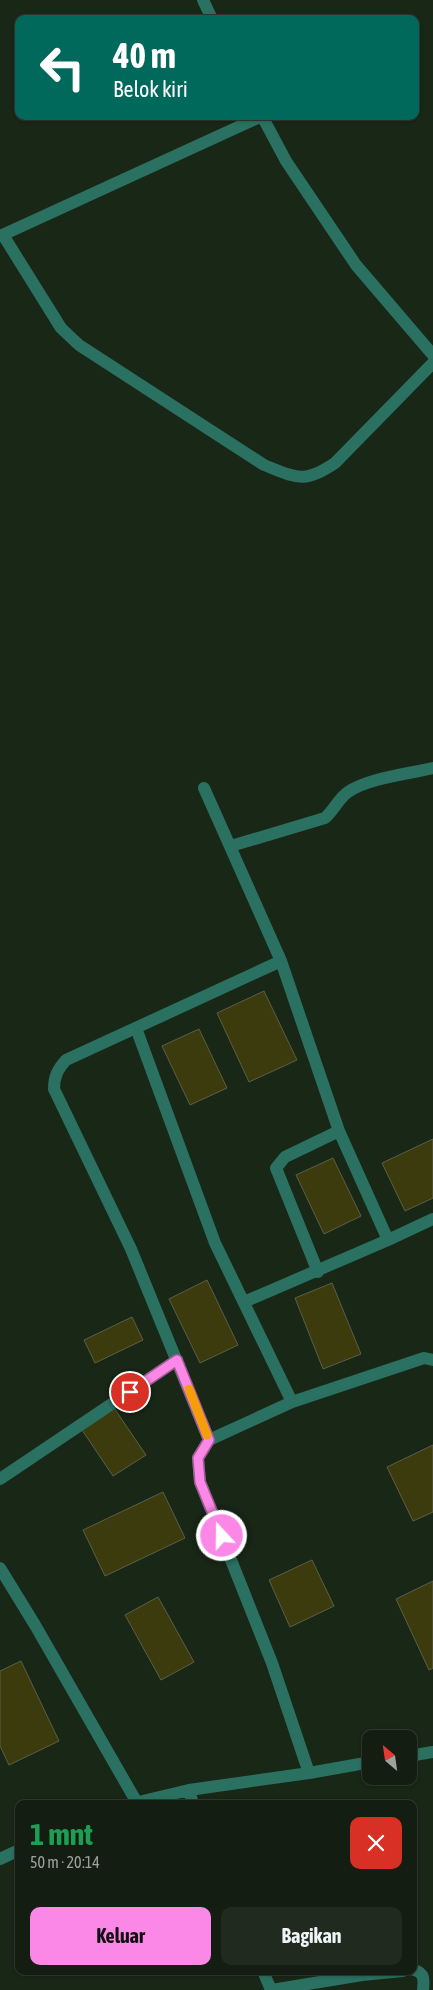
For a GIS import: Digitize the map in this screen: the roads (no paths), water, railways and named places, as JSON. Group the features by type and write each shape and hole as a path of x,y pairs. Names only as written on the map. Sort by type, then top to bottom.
{"street":[{"path":"203,0 210,15"},
{"path":"253,120 1,236 61,328 79,345 264,465 304,478 319,474 335,463 433,363"},
{"path":"264,120 286,161 356,264 433,355"},
{"path":"231,846 325,818 335,809 345,794 358,786 433,768"},
{"path":"204,788 281,961 339,1131 388,1240"},
{"path":"209,1440 131,1249 54,1089 56,1074 66,1060 281,961"},
{"path":"136,1028 215,1243 292,1402"},
{"path":"318,1272 276,1168 285,1157 339,1131"},
{"path":"244,1302 318,1272 433,1219"},
{"path":"309,1773 272,1663 200,1482 198,1458 209,1440 292,1402 424,1358 433,1360"},
{"path":"0,1479 177,1360"},
{"path":"0,1567 131,1800"},
{"path":"418,1754 433,1752"},
{"path":"146,1800 189,1790 362,1764"},
{"path":"189,1790 192,1800"},
{"path":"0,1859 15,1852"},
{"path":"417,1972 424,1977 424,1990"},
{"path":"265,1975 271,1990 351,1975"}]}
